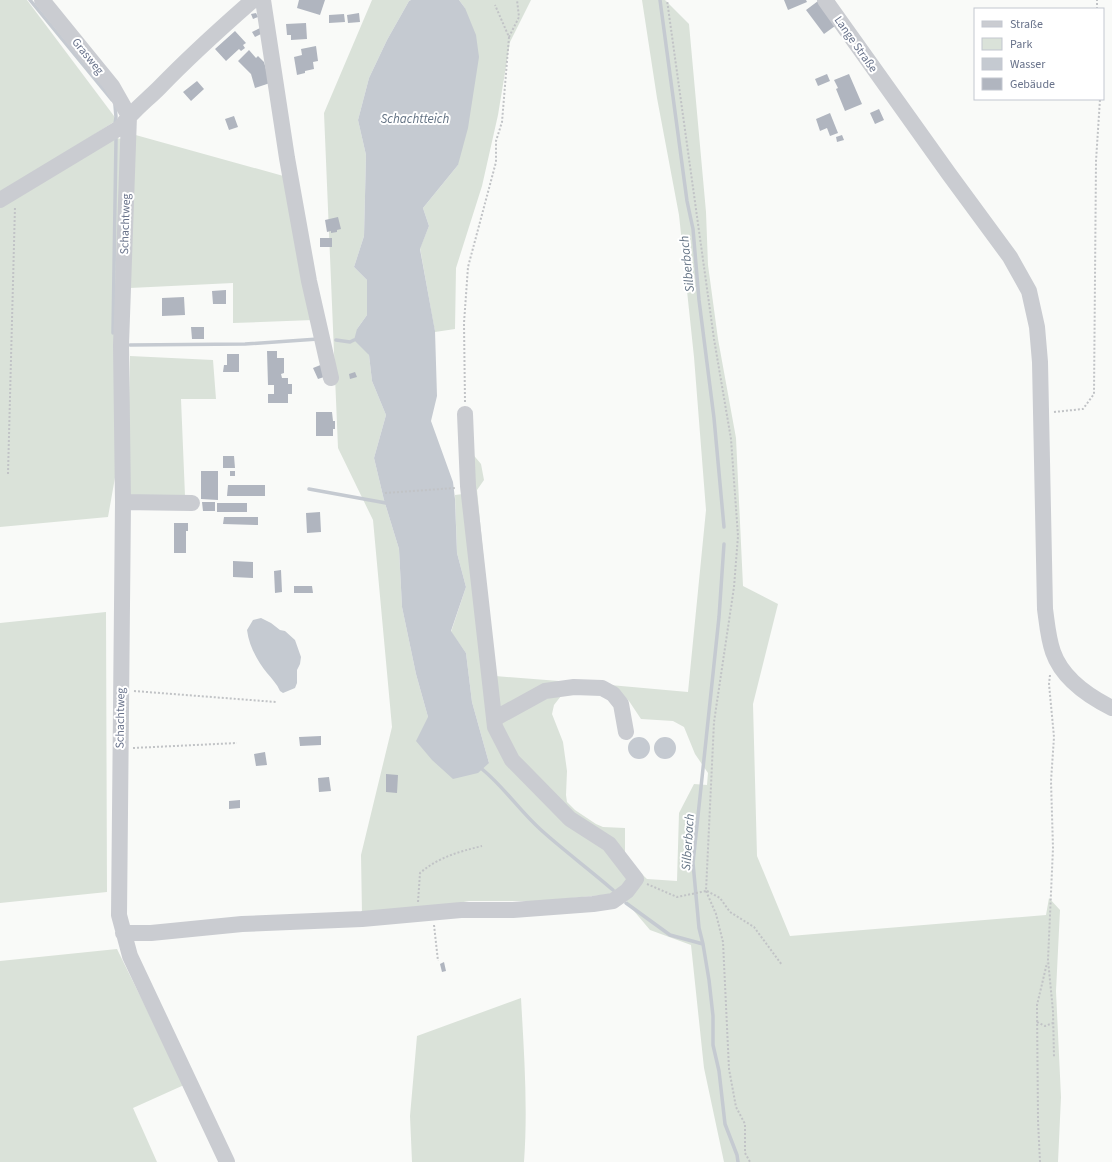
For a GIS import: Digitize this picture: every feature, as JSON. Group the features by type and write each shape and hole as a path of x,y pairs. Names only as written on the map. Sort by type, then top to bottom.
{"street":[{"name":"Grasweg","path":"42,0 112,86 128,116"},
{"path":"0,200 121,127 128,116 144,103 203,44 253,0"},
{"path":"263,0 287,158 306,266 330,378"},
{"name":"Lange Straße","path":"825,0 1010,257 1029,291 1037,327 1040,362 1045,609 1050,643 1058,663 1072,681 1084,691 1112,708"},
{"name":"Schachtweg","path":"128,116 121,346 122,502 119,915 130,956 227,1162"},
{"path":"123,933 151,933 242,924 362,919 461,910 513,910 600,903 613,901 627,891 636,879 608,844 570,819 512,760 495,727 468,486 463,421"},
{"path":"122,502 192,503"},
{"path":"494,719 545,691 574,686 602,688 613,694 621,704 626,732"}],"path":[{"path":"463,421 464,323 468,267 496,162 496,141 502,122 510,37 519,17 517,0"},
{"path":"667,0 714,339 731,439 738,536 734,587 714,722 706,891 716,914 723,942 729,1069 736,1107 745,1124 745,1153 750,1162"},
{"path":"495,5 510,37"},
{"path":"1042,411 1056,412 1083,408 1094,394 1096,161 1100,100"},
{"path":"8,474 15,191"},
{"path":"385,493 468,486"},
{"path":"1054,1057 1048,960 1053,848 1052,781 1054,737 1049,684 1051,670 1058,663"},
{"path":"120,690 276,702"},
{"path":"120,748 237,743"},
{"path":"438,961 425,914 420,873 431,864 455,852 482,846"},
{"path":"636,879 677,896 706,891 720,898 730,912 754,927 782,965"},
{"path":"1040,1162 1038,1121 1037,1005 1048,960"},
{"path":"1037,1022 1045,1026 1053,1023"}],"green space":[{"path":"0,0 27,0 117,120 0,194"},
{"path":"372,0 411,0 409,1 387,40 369,78 358,120 366,155 364,236 354,267 367,280 367,315 357,329 369,355 372,381 386,415 374,458 384,500 399,549 402,607 416,674 428,717 489,763 472,702 466,653 451,632 466,587 457,553 455,495 463,494 471,452 481,464 484,480 477,490 495,676 559,681 561,696 554,705 552,714 563,742 567,771 567,802 575,810 596,824 603,827 625,828 625,858 647,879 677,881 679,813 694,784 707,785 708,773 695,754 684,727 673,721 641,719 629,701 619,691 610,685 688,692 706,510 694,357 679,215 657,98 642,0 665,0 689,24 706,212 708,265 718,339 736,438 743,586 778,604 753,704 757,856 790,936 1046,915 1049,898 1060,910 1056,991 1061,1097 1058,1162 724,1162 704,1068 691,945 650,930 628,904 620,887 612,894 542,901 469,901 409,912 362,914 361,855 392,727 373,520 338,448 324,113"},
{"path":"459,0 531,0 510,42 498,115 482,186 456,268 455,329 435,332 420,248 429,226 423,208 458,165 465,8"},
{"path":"132,134 287,177 313,320 233,323 233,283 130,288"},
{"path":"113,137 121,139 116,472 108,517 0,527 0,205"},
{"path":"130,356 213,360 216,399 181,399 185,496 127,498"},
{"path":"106,612 107,892 0,903 0,623"},
{"path":"117,949 184,1085 133,1108 157,1162 0,1162 0,961"},
{"path":"521,998 526,1100 524,1162 412,1162 410,1116 417,1036"}],"water":[{"name":"Schachtteich","path":"459,0 465,8 476,35 479,57 468,128 458,165 423,208 429,226 420,249 435,331 437,396 431,421 453,482 457,553 466,587 451,631 466,653 472,702 489,763 478,773 453,779 432,760 416,741 428,717 416,674 402,607 399,549 384,500 374,458 386,415 372,381 369,355 354,340 357,329 367,315 367,280 354,267 364,236 366,155 358,120 369,78 387,40 409,1"},
{"path":"261,618 280,630 285,631 295,640 301,657 297,670 297,683 295,688 283,693 260,663 250,642 247,630 253,620"},
{"path":"639,737 647,740 650,748 647,756 639,759 631,756 628,748 631,740"},
{"path":"665,737 673,740 676,748 673,756 665,759 657,756 654,748 657,740"}],"building":[{"path":"299,0 325,0 320,15 297,8"},
{"path":"784,0 806,0 807,2 788,10"},
{"path":"818,1 835,26 824,34 806,10"},
{"path":"256,13 258,17 253,19 251,14"},
{"path":"359,13 360,22 348,23 347,15"},
{"path":"344,14 345,22 329,23 329,15"},
{"path":"306,23 307,39 291,40 291,35 287,35 286,24"},
{"path":"260,28 263,33 255,37 252,32"},
{"path":"235,31 246,43 243,45 245,48 241,51 239,49 226,61 215,49"},
{"path":"316,46 318,61 313,62 314,69 297,75 294,57 302,55 301,49"},
{"path":"249,50 256,58 258,56 264,62 270,83 255,88 251,74 238,61"},
{"path":"827,74 830,81 818,86 815,79"},
{"path":"849,74 862,104 845,111 834,80"},
{"path":"197,81 204,89 191,101 183,92"},
{"path":"879,109 884,120 875,124 870,113"},
{"path":"830,113 838,133 830,136 827,128 820,131 816,119"},
{"path":"234,116 238,127 229,130 225,119"},
{"path":"842,135 844,140 837,142 836,137"},
{"path":"338,217 341,229 337,230 337,232 327,232 325,220"},
{"path":"320,238 332,238 332,247 320,247"},
{"path":"226,290 226,304 213,304 212,291"},
{"path":"184,297 185,315 162,316 162,298"},
{"path":"191,327 204,327 204,339 192,339"},
{"path":"267,351 277,351 277,358 284,358 284,373 281,374 282,378 288,378 288,384 292,384 292,394 288,394 288,403 268,403 268,394 274,394 274,385 268,385"},
{"path":"227,354 239,354 239,372 223,372 224,365 227,365"},
{"path":"323,364 327,376 318,379 313,368"},
{"path":"355,372 357,377 350,379 349,374"},
{"path":"316,412 332,412 333,421 335,421 333,436 316,436"},
{"path":"223,456 234,456 235,468 223,468"},
{"path":"201,471 218,471 218,500 201,499"},
{"path":"230,471 235,471 235,476 230,476"},
{"path":"228,485 265,485 265,496 227,496"},
{"path":"202,502 215,502 215,511 203,511"},
{"path":"217,503 247,503 247,512 217,512"},
{"path":"320,512 321,532 307,533 306,513"},
{"path":"224,517 258,517 258,525 223,524"},
{"path":"174,523 188,523 188,531 186,531 186,553 174,553"},
{"path":"233,561 253,562 253,578 233,577"},
{"path":"281,570 282,592 275,593 274,571"},
{"path":"294,586 312,586 313,593 294,593"},
{"path":"321,736 321,745 300,746 299,737"},
{"path":"265,752 267,765 256,766 254,754"},
{"path":"386,774 398,775 397,793 386,792"},
{"path":"329,777 331,791 319,792 318,778"},
{"path":"240,800 240,808 229,809 229,801"},
{"path":"444,962 446,971 442,972 440,964"}],"waterway":[{"path":"30,0 112,100"},
{"name":"Silberbach","path":"660,0 687,201 693,229 699,300 714,418 724,527"},
{"path":"115,105 115,124"},
{"path":"113,333 116,139"},
{"path":"130,345 245,344 318,339"},
{"path":"336,340 350,342 354,340"},
{"path":"309,489 386,503"},
{"name":"Silberbach","path":"724,544 719,617 693,863 699,928 709,980 713,1016 713,1045 719,1071 725,1124 737,1155 738,1162"},
{"path":"482,769 540,829 613,890"},
{"path":"626,903 670,935 703,944"}]}
